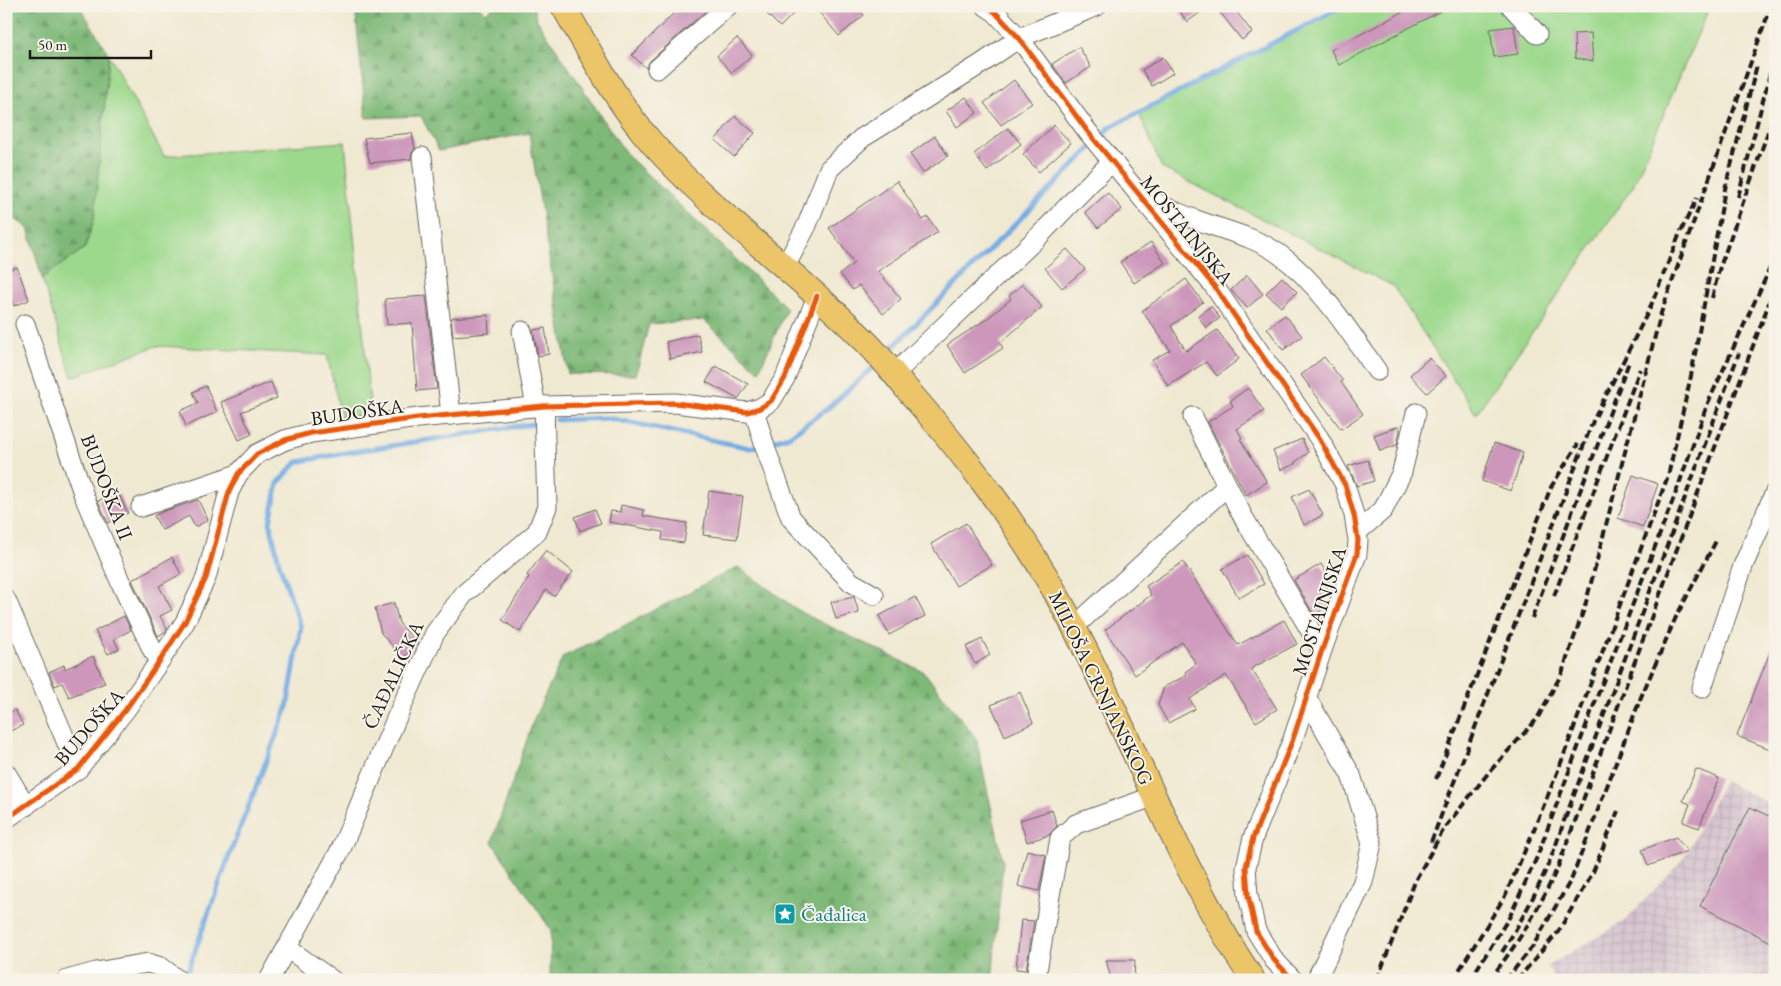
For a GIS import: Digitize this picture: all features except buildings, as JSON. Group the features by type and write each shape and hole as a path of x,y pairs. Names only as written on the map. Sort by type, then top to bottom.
{"main road":[{"path":"563,6 614,92 646,136 695,186 817,296"},
{"name":"MILOŠA CRNJANSKOG","path":"817,296 866,342 961,454 990,492 1025,544 1074,627 1193,879 1254,980"}],"street":[{"path":"657,69 728,6"},
{"path":"986,6 995,12 1019,38"},
{"path":"785,268 807,225 829,169 862,138 981,64 1019,38 1097,6"},
{"path":"1511,6 1537,34"},
{"name":"MOSTAINJSKA","path":"1019,38 1088,132 1214,286 1319,438 1345,485 1354,515 1357,532 1357,554 1322,650 1293,739 1253,838 1246,867 1248,895 1256,931 1274,960 1292,980"},
{"path":"422,157 451,415"},
{"path":"890,370 1040,235 1091,182 1110,159"},
{"path":"1141,196 1192,218 1252,240 1278,254 1301,273 1337,314 1377,371"},
{"path":"817,296 785,378 771,401 756,418 791,518 851,582 874,595"},
{"name":"BUDOŠKA II","path":"25,324 84,496 120,581 153,651 161,660"},
{"name":"ČAĐALIČKA","path":"269,980 341,849 435,633 464,594 537,532 547,507 540,406 522,331"},
{"name":"BUDOŠKA","path":"6,819 78,769 126,709 161,660 185,622 206,578 229,492 238,474 258,454 285,440 311,433 540,406 675,403 747,412 756,418"},
{"path":"1357,532 1383,510 1402,472 1416,413"},
{"path":"1193,417 1242,515 1322,650"},
{"path":"140,507 238,474"},
{"path":"1074,627 1227,486"},
{"path":"1702,688 1743,566 1775,492"},
{"path":"6,600 78,769"},
{"path":"1306,697 1351,776 1372,843 1363,882 1316,980"},
{"path":"6,773 26,806"},
{"path":"1037,980 1060,838 1076,824 1155,796"},
{"path":"288,948 332,980"},
{"path":"68,980 96,972 148,962 161,967 178,980"}],"shaded area":[{"path":"1724,781 1775,806 1775,980 1554,980 1548,966 1626,920 1684,858"}],"green space":[{"path":"6,6 80,6 109,55 94,220 85,248 42,278 28,228 6,213"},
{"path":"355,6 479,6 486,13 494,6 533,6 537,20 627,155 787,308 759,371 704,320 649,324 636,375 568,374 529,133 439,151 421,116 366,118"},
{"path":"1344,6 1710,6 1633,186 1476,414 1393,286 1162,168 1139,113"},
{"path":"109,55 164,156 345,142 372,424 346,428 327,355 156,346 72,377 42,278 85,248 93,220"},
{"path":"738,567 802,613 924,672 976,738 1003,862 992,980 550,980 551,930 492,842 534,719 563,657"}],"waterway":[{"path":"1099,139 1109,128 1344,6"},
{"path":"886,354 1093,146"},
{"path":"557,420 608,418 750,448 789,436 827,409 877,364"},
{"path":"186,976 229,856 287,708 301,627 279,563 270,522 278,483 297,462 539,423"}],"railway":[{"path":"1377,980 1416,879 1445,827 1490,771 1537,719 1562,673 1585,606 1661,313 1771,6"},
{"path":"1738,197 1775,54"},
{"path":"1453,980 1505,896 1530,839 1559,768 1668,476 1691,376 1725,189 1757,65"},
{"path":"1712,298 1719,270 1775,112"},
{"path":"1431,842 1593,421 1650,308 1680,233 1697,198"},
{"path":"1470,980 1510,916 1537,857 1678,487 1707,405 1775,255"},
{"path":"1489,980 1510,953 1528,924 1545,895 1559,864 1775,287"},
{"path":"1565,819 1739,353"},
{"path":"1532,618 1629,362"},
{"path":"1554,596 1640,369"},
{"path":"1436,779 1551,487 1578,444"},
{"path":"1506,980 1533,946 1572,878 1641,697 1676,617 1716,541"},
{"path":"1517,980 1558,932 1593,872 1618,811"},
{"path":"1502,952 1539,885 1554,850 1566,814"}],"cycle path":[{"path":"986,6 995,12 1019,38 1088,132 1214,286 1319,438 1345,485 1354,515 1358,540 1357,554 1322,650 1293,739 1253,838 1246,867 1248,895 1256,931 1274,960 1293,980"},
{"path":"6,819 78,769 126,709 161,659 185,622 206,578 229,492 238,474 257,454 285,440 311,433 418,418 544,406 675,403 747,412 760,408 771,401 785,378 817,296"}],"place":[{"name":"Čađalica","path":"785,914"}]}
